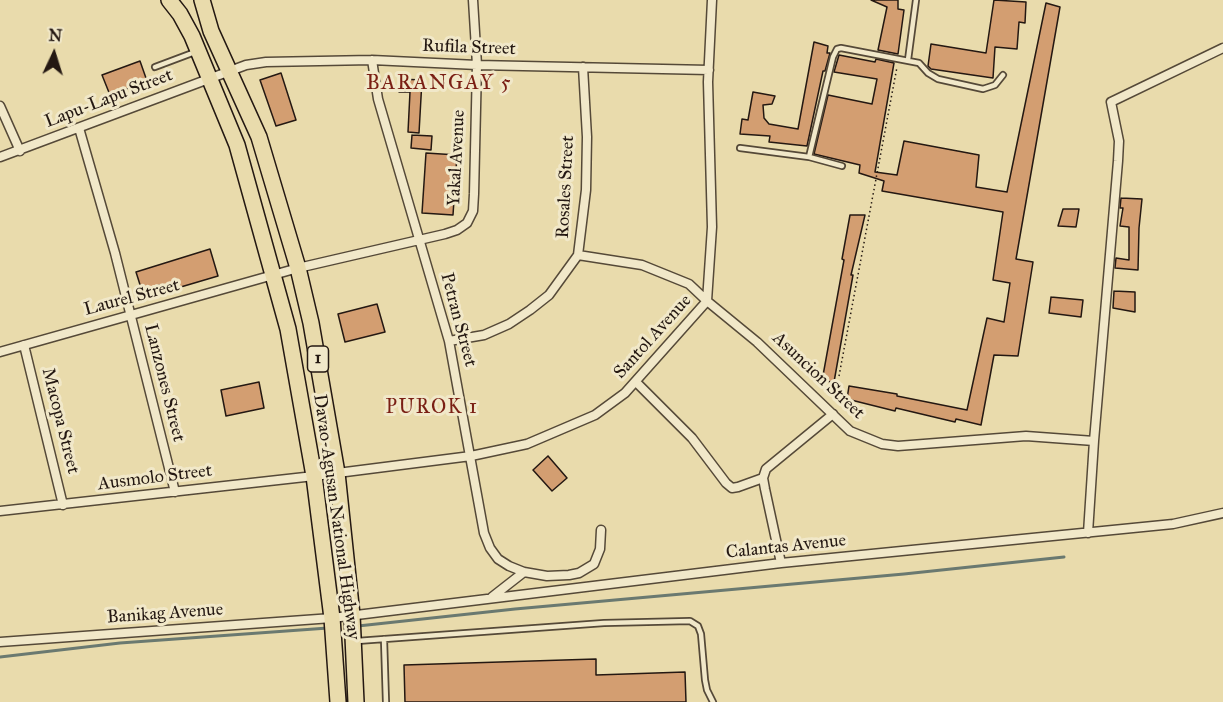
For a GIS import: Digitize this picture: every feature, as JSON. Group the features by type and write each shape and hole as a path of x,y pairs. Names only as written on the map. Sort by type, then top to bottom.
{"highway":[{"name":"Davao-Agusan National Highway","path":"169,0 180,14 198,52 246,172 288,329 314,476 332,618 338,702"},
{"name":"Davao-Agusan National Highway","path":"202,0 211,31 259,137 312,323 337,473 352,615 356,702"},
{"path":"324,554 345,551"}],"street":[{"name":"Yakal Avenue","path":"273,275 457,230 467,223 473,211 477,65 473,0"},
{"name":"Santol Avenue","path":"337,473 471,456 527,444 595,415 636,382 707,301 712,227 708,82 712,0"},
{"path":"1088,533 1118,161 1119,141 1111,102 1223,48"},
{"name":"Rufila Street","path":"230,72 246,65 266,62 372,60 477,65 709,70"},
{"name":"Petran Street","path":"372,60 378,99 449,341 484,533 490,549 498,559 524,572"},
{"name":"Rosales Street","path":"449,341 484,335 509,324 530,310 549,295 578,255 584,209 587,137 583,68"},
{"name":"Lapu-Lapu Street","path":"0,157 230,72"},
{"path":"0,106 20,151"},
{"name":"Lanzones Street","path":"79,128 115,253 175,492"},
{"name":"Asuncion Street","path":"578,255 642,265 688,284 745,331 850,430 864,438 898,446 1026,436 1094,441"},
{"name":"Laurel Street","path":"0,352 273,275"},
{"name":"Macopa Street","path":"24,345 63,505"},
{"path":"636,382 692,438 732,488 763,478"},
{"path":"782,563 763,478 766,469 833,414"},
{"name":"Ausmolo Street","path":"0,511 337,473"},
{"name":"Calantas Avenue","path":"352,615 782,563 1173,524 1223,513"},
{"path":"491,598 524,572 557,576 579,573 590,568 598,559 601,530"},
{"name":"Banikag Avenue","path":"0,642 352,615"}],"lane":[{"path":"908,60 916,0"},
{"path":"809,157 835,52 842,48 920,63 928,74 938,80 983,88 995,85 1003,75"},
{"path":"155,67 198,52"},
{"path":"740,148 809,157 842,166"},
{"path":"354,641 604,623 690,621 698,626 701,634 705,680 713,702"},
{"path":"384,639 386,702"}],"path":[{"path":"839,376 899,60"}],"building":[{"path":"871,0 898,0 898,9 904,10 898,54 878,50 887,7"},
{"path":"994,0 1026,2 1025,23 1019,22 1017,49 995,47 993,78 931,69 928,66 931,44 986,53"},
{"path":"1046,3 1060,7 1016,259 1033,262 1018,356 994,355 981,425 956,419 955,422 896,408 895,411 847,399 849,386 967,410 987,318 1004,322 1010,283 993,280 1003,212 882,191 884,181 859,173 860,165 814,154 828,95 872,104 877,79 834,72 839,55 894,63 875,172 897,175 904,141 979,155 976,187 1007,192"},
{"path":"814,42 828,46 827,53 830,53 825,71 823,71 807,146 769,142 770,136 740,134 742,119 748,120 753,92 775,96 772,104 763,105 764,118 769,124 798,129"},
{"path":"140,61 147,81 110,95 102,75"},
{"path":"281,73 296,120 276,126 260,80"},
{"path":"400,79 422,80 419,133 408,132 410,92 399,92"},
{"path":"412,135 432,136 431,150 411,148"},
{"path":"426,153 457,155 453,215 422,213"},
{"path":"1121,198 1142,199 1138,270 1115,268 1116,258 1129,260 1129,227 1120,226 1123,208 1120,208"},
{"path":"1063,209 1079,209 1076,227 1058,226"},
{"path":"850,215 865,215 851,275 853,275 834,382 822,381 844,260 842,259"},
{"path":"210,249 218,276 174,289 175,291 163,295 160,285 142,291 136,272"},
{"path":"1114,291 1135,292 1135,312 1113,308"},
{"path":"1051,297 1083,300 1081,317 1049,313"},
{"path":"377,304 385,332 345,342 338,314"},
{"path":"259,382 264,408 226,416 221,390"},
{"path":"548,456 567,478 552,491 533,470"},
{"path":"596,659 596,675 685,672 686,702 405,702 404,665"}],"waterway":[{"path":"358,626 1064,557"},
{"path":"0,657 120,643 328,628"}],"district":[{"name":"BARANGAY 5","path":"439,84"},
{"name":"PUROK 1","path":"432,408"}]}
